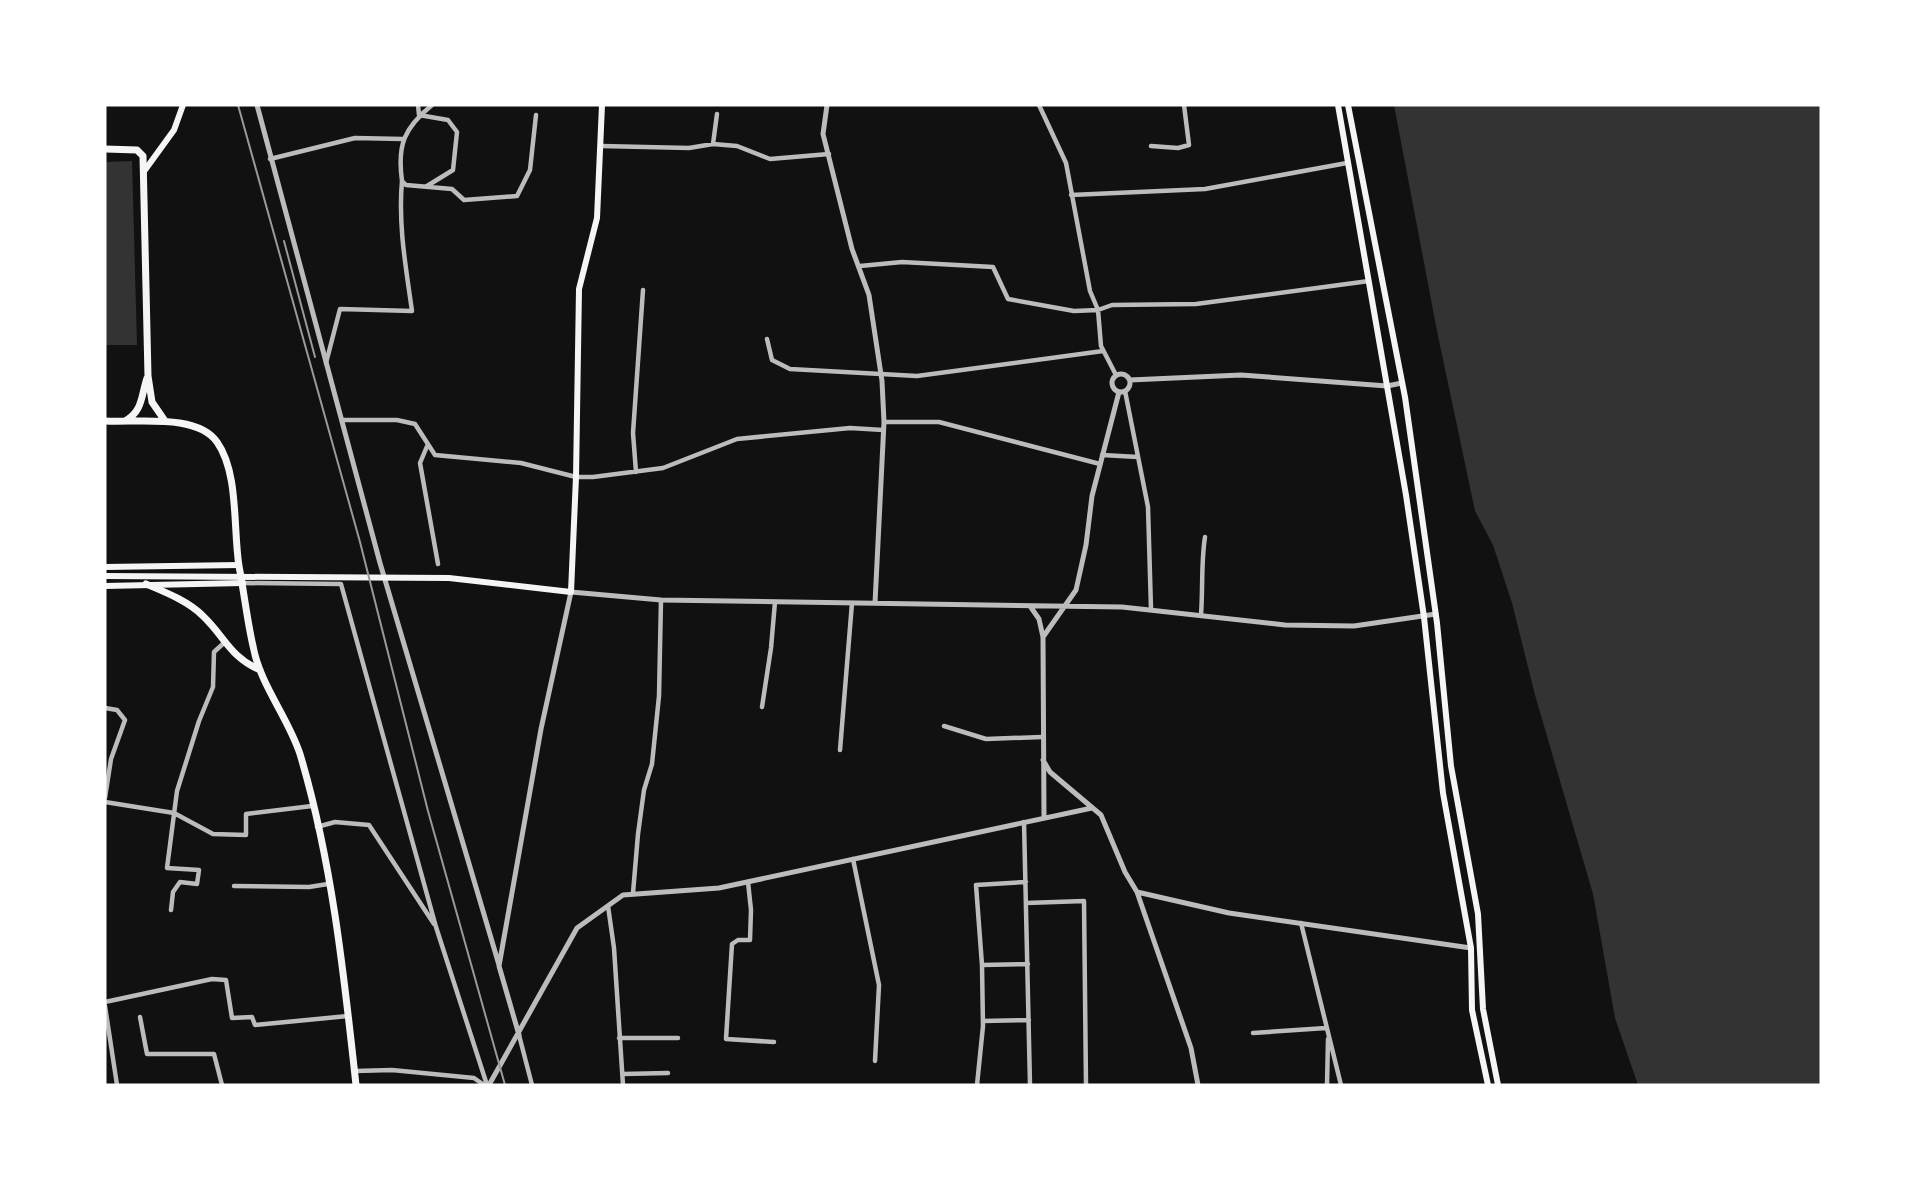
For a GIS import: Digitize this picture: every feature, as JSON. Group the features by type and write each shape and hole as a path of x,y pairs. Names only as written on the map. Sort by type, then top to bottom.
{"main road":[{"path":"145,170 174,130 183,105"},
{"path":"105,576 449,578 571,592 576,477 579,289 597,218 602,105"},
{"path":"1338,105 1424,617 1443,793 1471,948 1472,1010 1488,1085"},
{"path":"1348,105 1402,383 1436,614 1451,766 1478,914 1483,1009 1498,1085"},
{"path":"105,149 140,151 145,170 148,376 152,402 165,422"},
{"path":"122,422 135,415 141,406 148,376"},
{"path":"105,422 165,422 195,426 216,440 228,463 239,566 253,650 299,753 317,827 328,884 356,1085"},
{"path":"105,567 239,566"},
{"path":"105,586 243,583"},
{"path":"146,584 173,595 203,615 243,663 260,670"}],"street":[{"path":"257,105 380,563 532,1085"},
{"path":"418,105 419,115"},
{"path":"326,363 340,309 412,311 400,206 403,139 411,122 432,105"},
{"path":"827,105 823,134 852,249 869,295 881,375 884,422 874,603"},
{"path":"1039,105 1066,163 1090,291 1098,310 1103,351 1116,375"},
{"path":"1151,146 1178,148 1189,145 1184,105"},
{"path":"713,144 717,114"},
{"path":"419,115 448,120 457,132 453,170 427,187"},
{"path":"402,181 406,185 452,189 464,200 517,196 530,170 536,115"},
{"path":"270,159 355,138 403,139"},
{"path":"601,146 689,148 713,144 737,146 770,159 829,154"},
{"path":"1071,195 1205,189 1347,163"},
{"path":"860,266 902,262 993,267 1008,299 1074,311 1098,310 1112,305 1196,304 1369,280"},
{"path":"636,472 634,421 643,290"},
{"path":"767,339 772,360 790,369 881,375 917,376 1103,351"},
{"path":"1116,375 1123,374 1130,380 1241,375 1387,386 1402,383"},
{"path":"1116,375 1112,385 1122,392 1148,507 1151,609"},
{"path":"1043,637 1066,608 1076,590 1086,544 1092,496 1102,455 1122,392 1130,385 1130,380"},
{"path":"342,420 397,420 415,424 435,455 521,463 576,477 663,468 737,439 850,428 883,430"},
{"path":"884,422 939,422 1100,464"},
{"path":"428,444 420,464 438,564"},
{"path":"1102,455 1138,457"},
{"path":"1201,615 1204,570 1201,559 1205,537"},
{"path":"243,583 341,584 436,927 486,1085"},
{"path":"499,966 541,729 571,592 661,600 1151,609 1285,625 1342,626 1436,614"},
{"path":"633,893 638,834 644,790 652,764 659,696 661,600"},
{"path":"762,707 775,602"},
{"path":"840,750 852,603"},
{"path":"1029,606 1039,619 1043,637 1044,817"},
{"path":"171,910 173,892 180,882 196,884 199,870 168,868 174,813 183,769 213,687 213,651 225,642"},
{"path":"105,708 117,710 125,720 111,759 105,800 174,813 213,834 246,835 246,814 312,806"},
{"path":"944,726 986,739 1042,737"},
{"path":"1043,760 1050,772 1101,815 1125,872 1137,892 1191,1048 1198,1085"},
{"path":"486,1085 519,1035 577,928 623,895 719,888 1092,808"},
{"path":"317,827 335,822 369,825 436,927"},
{"path":"1024,822 1030,1085"},
{"path":"853,859 879,985 875,1061"},
{"path":"748,882 752,910 750,940 738,940 732,944 726,1039 774,1042"},
{"path":"976,1085 983,1021 982,965 976,885 1026,882"},
{"path":"234,886 297,887 328,884"},
{"path":"1137,892 1229,913 1471,948"},
{"path":"1026,903 1084,901 1086,1085"},
{"path":"608,906 614,948 623,1085"},
{"path":"1301,923 1341,1085"},
{"path":"982,965 1028,964"},
{"path":"117,1085 105,1004 171,986 226,980 232,1018 252,1017 255,1025 348,1017"},
{"path":"140,1017 147,1054 214,1054 222,1085"},
{"path":"983,1021 1029,1020"},
{"path":"1253,1033 1327,1031"},
{"path":"1327,1031 1327,1085"},
{"path":"619,1038 678,1038"},
{"path":"355,1071 392,1070 474,1078 486,1085"},
{"path":"623,1074 668,1073"}],"shaded area":[{"path":"1394,105 1821,105 1821,1085 1638,1085 1615,1018 1593,894 1535,695 1512,603 1493,545 1475,511 1437,331"},
{"path":"132,161 137,345 105,345 105,162"}],"railway":[{"path":"238,105 360,542 428,811 505,1085"},
{"path":"284,241 315,357"}]}
